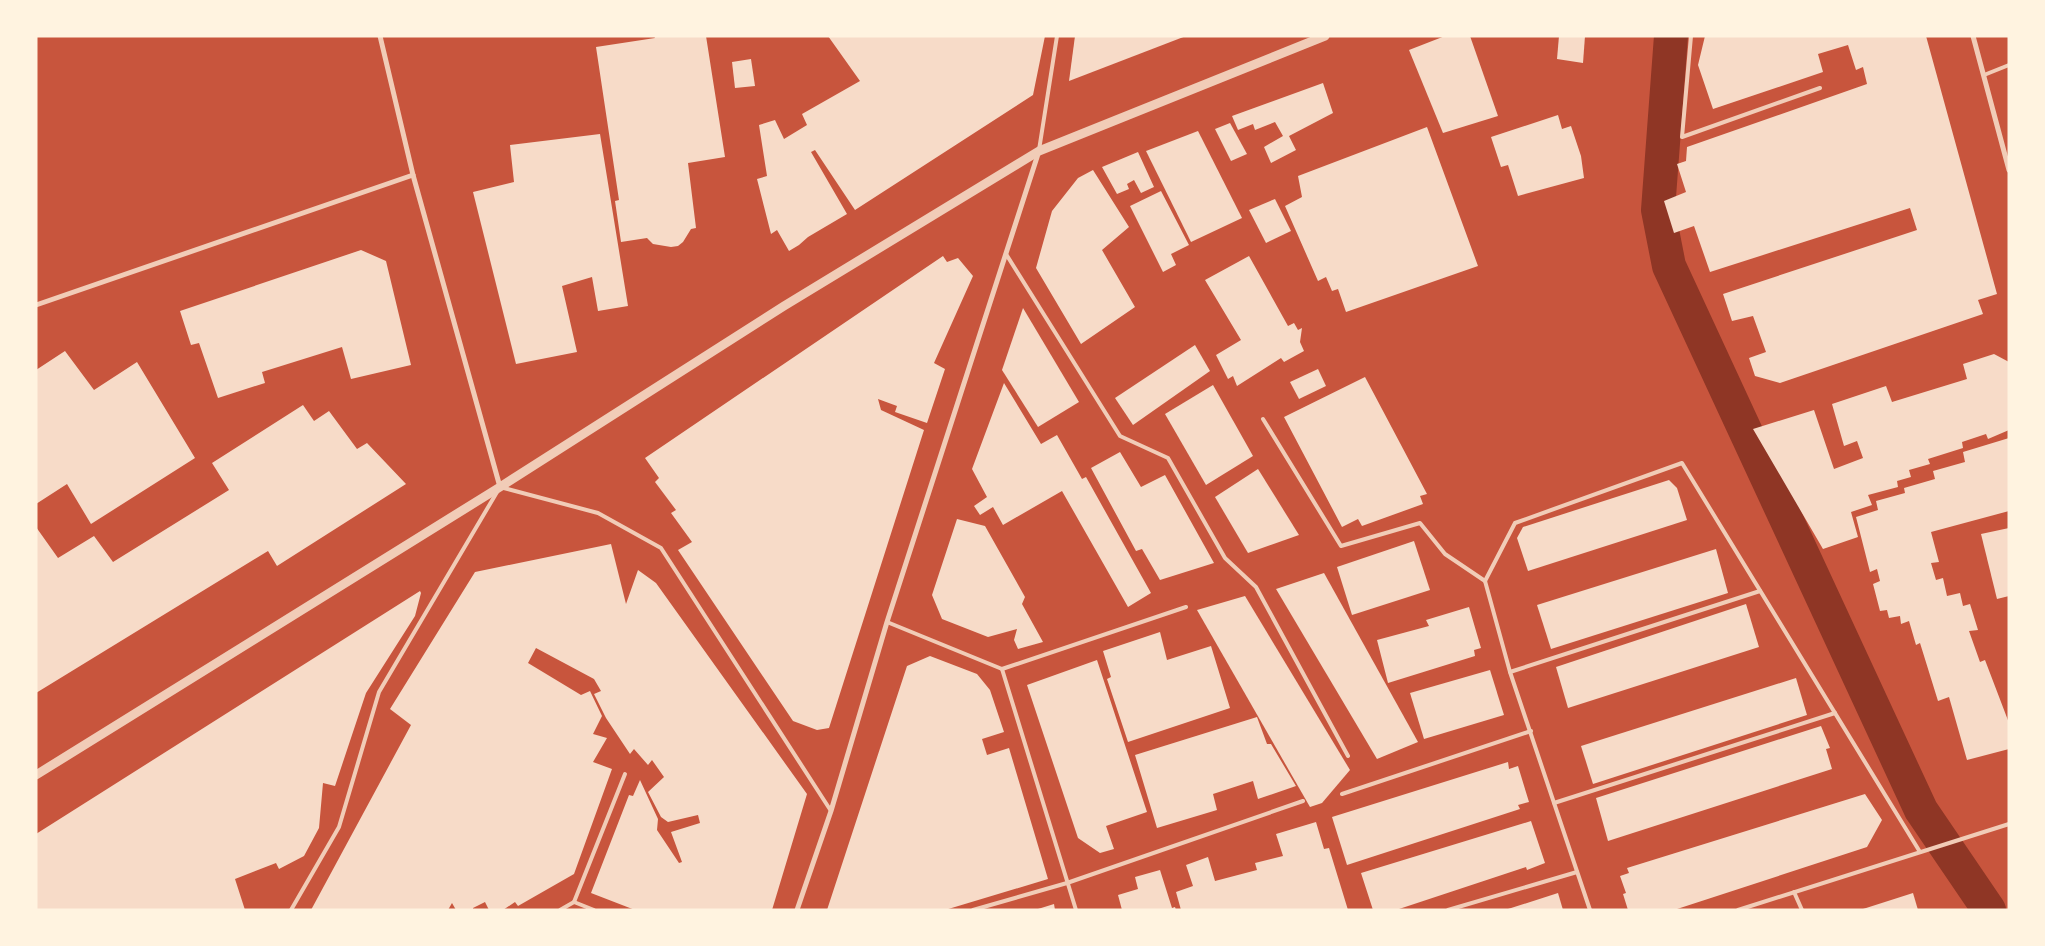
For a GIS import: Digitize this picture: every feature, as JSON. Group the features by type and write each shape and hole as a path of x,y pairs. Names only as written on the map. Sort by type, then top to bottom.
{"street":[{"path":"380,36 413,175 500,488"},
{"path":"36,775 500,488 784,306 1039,151 1325,36"},
{"path":"1973,36 2009,170"},
{"path":"797,910 831,811 887,622 1039,151"},
{"path":"36,305 413,175"}],"lane":[{"path":"1039,151 1057,36"},
{"path":"1690,36 1682,137 1820,88"},
{"path":"1984,75 2009,65"},
{"path":"1006,254 1120,436 1168,458 1225,558 1256,587 1348,756"},
{"path":"1263,420 1341,546 1420,523 1446,554 1485,581 1510,672 1590,910"},
{"path":"1485,581 1515,523 1682,463 1920,852"},
{"path":"291,910 339,826 379,692 500,488 598,513 661,548 831,811"},
{"path":"1510,672 1760,591"},
{"path":"887,622 1002,669 1186,607"},
{"path":"1002,669 1076,910"},
{"path":"1554,803 1835,713"},
{"path":"1342,794 1531,731"},
{"path":"560,910 574,902 625,774"},
{"path":"973,910 1067,883 1303,801"},
{"path":"1738,910 2009,824"},
{"path":"1448,910 1577,872"},
{"path":"1794,892 1802,910"},
{"path":"574,902 594,910"}],"building":[{"path":"654,36 706,36 725,157 688,163 696,228 691,229 683,242 678,246 671,247 653,244 647,238 621,242 615,201 619,200 596,47 655,38"},
{"path":"828,36 1045,36 1033,95 855,210 815,150 811,152 847,214 808,237 789,251 777,230 771,234 757,179 767,176 759,125 775,120 784,139 807,125 802,114 860,81"},
{"path":"1075,36 1186,36 1069,81"},
{"path":"1445,36 1470,36 1498,116 1443,133 1409,50"},
{"path":"1559,36 1585,36 1583,63 1557,59"},
{"path":"1705,36 1926,36 1997,294 1978,300 1983,314 1780,383 1755,376 1749,358 1766,352 1753,316 1732,321 1723,294 1917,230 1910,208 1710,272 1694,226 1674,233 1664,201 1686,192 1677,164 1686,161 1687,147 1867,84 1863,67 1856,70 1848,45 1818,54 1823,72 1713,109 1698,65"},
{"path":"751,59 755,86 735,88 732,62"},
{"path":"1323,83 1333,113 1289,136 1296,150 1271,163 1264,147 1283,136 1275,122 1255,130 1253,124 1238,130 1232,116"},
{"path":"1558,115 1562,129 1571,126 1581,156 1584,178 1518,196 1508,165 1501,167 1491,137"},
{"path":"1230,123 1247,154 1231,161 1215,129"},
{"path":"1427,127 1478,266 1346,312 1338,289 1332,291 1326,277 1318,281 1285,206 1302,197 1298,176"},
{"path":"1198,131 1242,218 1191,242 1146,151"},
{"path":"600,134 628,306 598,311 592,277 562,286 577,352 516,364 473,192 514,182 510,145"},
{"path":"1138,152 1154,187 1141,193 1134,180 1127,184 1129,189 1117,194 1102,167"},
{"path":"1093,170 1129,227 1102,250 1135,307 1081,344 1036,268 1052,211 1078,178"},
{"path":"1161,191 1189,245 1171,254 1176,265 1163,272 1130,206"},
{"path":"1275,199 1291,231 1266,243 1249,210"},
{"path":"361,250 386,261 411,365 351,379 342,347 262,372 265,383 218,398 199,343 191,345 180,311"},
{"path":"943,256 947,262 958,258 973,276 934,363 945,369 927,423 895,412 897,406 878,399 881,410 924,430 829,728 817,730 793,721 678,550 692,542 671,513 676,510 655,482 659,478 645,458"},
{"path":"1249,256 1288,326 1294,323 1298,330 1302,328 1300,342 1304,351 1284,362 1281,358 1237,386 1233,376 1228,379 1216,355 1241,340 1205,280"},
{"path":"1023,308 1079,402 1038,427 1002,370"},
{"path":"1195,345 1210,371 1133,425 1115,398"},
{"path":"65,351 94,390 137,362 195,458 91,524 67,484 36,504 36,370"},
{"path":"1994,354 2009,362 2009,430 1988,439 1986,434 1962,442 1963,448 1928,459 1930,464 1909,470 1911,477 1897,481 1898,487 1868,495 1872,505 1851,512 1858,537 1823,549 1753,429 1814,410 1834,469 1863,458 1857,441 1844,446 1832,404 1886,386 1892,402 1967,379 1963,364"},
{"path":"1318,369 1326,386 1299,399 1290,382"},
{"path":"1365,377 1427,494 1420,496 1423,504 1362,526 1358,519 1342,527 1284,417"},
{"path":"1004,383 1041,444 1057,435 1082,479 1086,477 1151,593 1128,607 1062,491 1003,525 993,507 980,515 974,506 987,497 972,469"},
{"path":"1213,385 1253,456 1206,485 1165,414"},
{"path":"303,405 314,421 329,411 357,449 367,443 406,484 277,566 268,551 36,693 36,527 58,558 94,536 113,562 229,490 212,463"},
{"path":"2009,438 2009,511 1931,532 1939,562 1931,563 1936,580 1943,578 1947,596 1960,593 1963,606 1970,604 1978,630 1969,631 1980,662 1985,660 2009,723 2009,749 1967,760 1949,697 1938,701 1920,643 1916,645 1909,621 1901,624 1900,616 1889,618 1887,610 1880,611 1873,584 1880,581 1877,569 1870,572 1856,517 1878,510 1876,501 1905,493 1904,488 1935,479 1933,471 1965,462 1963,452"},
{"path":"1120,452 1141,487 1165,475 1214,563 1160,580 1142,549 1136,551 1091,468"},
{"path":"1258,469 1299,535 1248,553 1215,497"},
{"path":"1669,480 1677,488 1687,520 1528,571 1517,538 1523,527"},
{"path":"957,519 985,526 1025,597 1022,604 1043,642 1018,649 1014,640 1017,629 988,637 942,619 932,595"},
{"path":"2009,528 2009,596 1997,599 1981,534"},
{"path":"1414,541 1430,590 1352,615 1337,567"},
{"path":"611,544 626,604 638,570 656,583 807,794 772,910 635,910 591,893 629,795 633,796 640,780 658,819 657,830 679,863 682,862 671,832 700,823 698,815 668,822 661,817 648,792 664,777 652,760 648,765 634,749 630,754 606,718 594,694 601,691 594,679 536,648 528,663 581,695 590,691 602,716 593,734 607,738 593,762 612,769 574,874 518,906 515,902 503,910 489,910 485,902 473,908 473,910 456,910 452,903 448,910 311,910 411,725 390,709 475,572"},
{"path":"1716,549 1728,593 1551,649 1537,605"},
{"path":"1324,573 1418,742 1377,759 1276,589"},
{"path":"420,591 415,616 366,693 335,786 323,783 319,828 304,856 279,869 276,863 235,879 245,910 36,910 36,834"},
{"path":"1245,596 1350,770 1322,803 1310,807 1197,610"},
{"path":"1746,604 1759,647 1568,708 1556,667"},
{"path":"1469,607 1481,648 1474,650 1475,656 1388,683 1377,640 1429,626 1426,620"},
{"path":"1160,632 1167,660 1211,646 1230,708 1128,742 1107,679 1111,677 1103,651"},
{"path":"930,656 977,674 990,690 1004,732 982,739 987,755 1009,748 1048,879 945,910 827,910 907,666"},
{"path":"1097,660 1147,812 1106,826 1114,849 1100,853 1078,838 1027,685"},
{"path":"1490,670 1504,715 1424,739 1410,693"},
{"path":"1796,678 1807,715 1593,784 1581,746"},
{"path":"1257,717 1267,744 1271,744 1296,786 1258,799 1253,781 1213,794 1217,810 1157,828 1135,755"},
{"path":"1821,726 1830,748 1826,749 1832,769 1608,841 1596,798"},
{"path":"1508,762 1509,769 1518,766 1529,802 1518,805 1520,809 1347,865 1332,817"},
{"path":"1865,794 1882,820 1867,847 1674,910 1628,910 1623,894 1626,893 1620,876 1629,873 1627,868"},
{"path":"1531,821 1545,863 1527,870 1526,867 1396,910 1373,910 1361,873"},
{"path":"1316,822 1324,849 1329,848 1348,910 1181,910 1176,892 1193,886 1186,865 1208,857 1215,881 1257,870 1255,863 1283,856 1276,834"},
{"path":"1160,870 1172,908 1175,907 1176,910 1122,910 1118,895 1138,889 1135,877"},
{"path":"1558,893 1563,910 1508,910 1508,909"},
{"path":"1913,893 1918,910 1863,910 1863,909"},
{"path":"1054,904 1055,910 1038,910 1038,909"}],"waterway":[{"path":"1671,36 1658,210 1669,266 1921,810 1989,910"}]}
